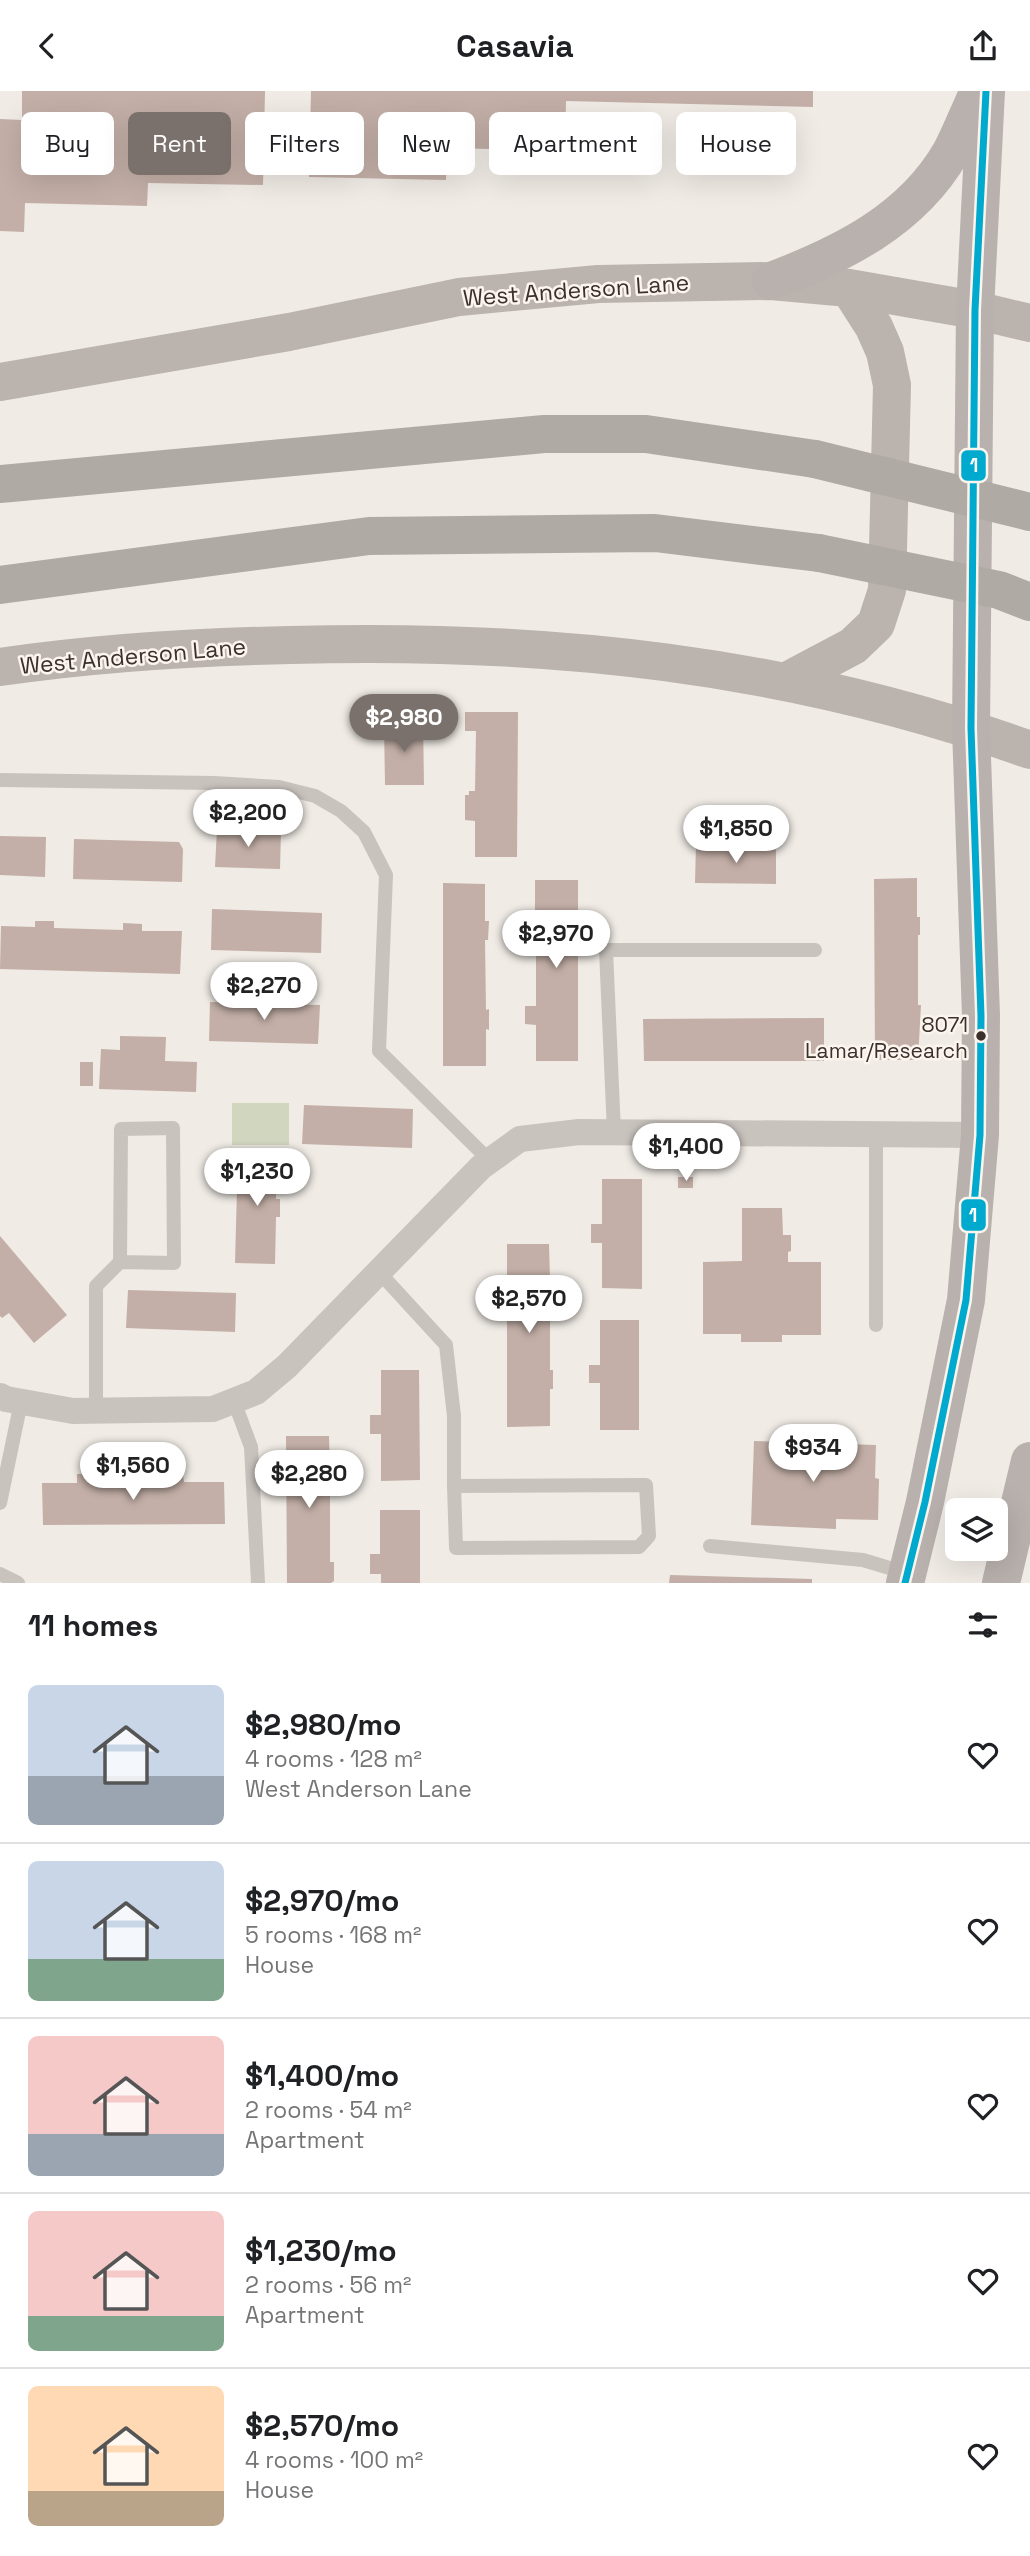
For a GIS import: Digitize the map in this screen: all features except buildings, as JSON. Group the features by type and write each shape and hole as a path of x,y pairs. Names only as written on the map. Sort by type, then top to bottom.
{"highway":[{"path":"0,484 544,434 646,434 815,459 1030,512"},
{"path":"10,586 369,536 655,533 819,553 999,590 1030,602"}],"main road":[{"path":"771,281 816,264 872,233 917,198 951,152 979,91"},
{"path":"906,1578 966,1300 980,1135 981,1016 971,728 975,310 986,91"},
{"name":"West Anderson Lane","path":"0,382 289,333 459,297 598,284 771,281 849,288 1029,322"},
{"path":"787,681 853,646 876,624 887,590 891,385 885,352 874,327 849,288"},
{"name":"West Anderson Lane","path":"0,667 45,660 207,647 359,643 485,645 604,653 787,681 971,728 1028,749"},
{"path":"1001,1583 1030,1461"}],"street":[{"path":"10,1399 73,1411 214,1409 256,1392 287,1366 490,1161 520,1139 549,1134 614,1132 980,1135"}],"lane":[{"path":"0,780 214,783 279,787 315,796 341,811 364,832 386,875 379,1051 490,1161"},
{"path":"614,1132 606,950 815,950"},
{"path":"96,1411 96,1286 120,1262 121,1129 173,1128 174,1263 120,1262"},
{"path":"876,1134 877,1325"},
{"path":"379,1272 446,1345 454,1416 454,1486 456,1548 639,1547 649,1536 646,1485 454,1486"},
{"path":"0,1503 10,1399"},
{"path":"234,1401 251,1447 258,1583"},
{"path":"710,1546 863,1560 906,1578"},
{"path":"0,1574 18,1583"}],"green space":[{"path":"232,1103 289,1103 289,1145 232,1145"}],"transit line":[{"name":"1","path":"905,1583 925,1502 966,1300 980,1135 981,1016 971,728 975,310 986,91"}],"place":[{"name":"8071 Lamar/Research","path":"981,1036"}]}
